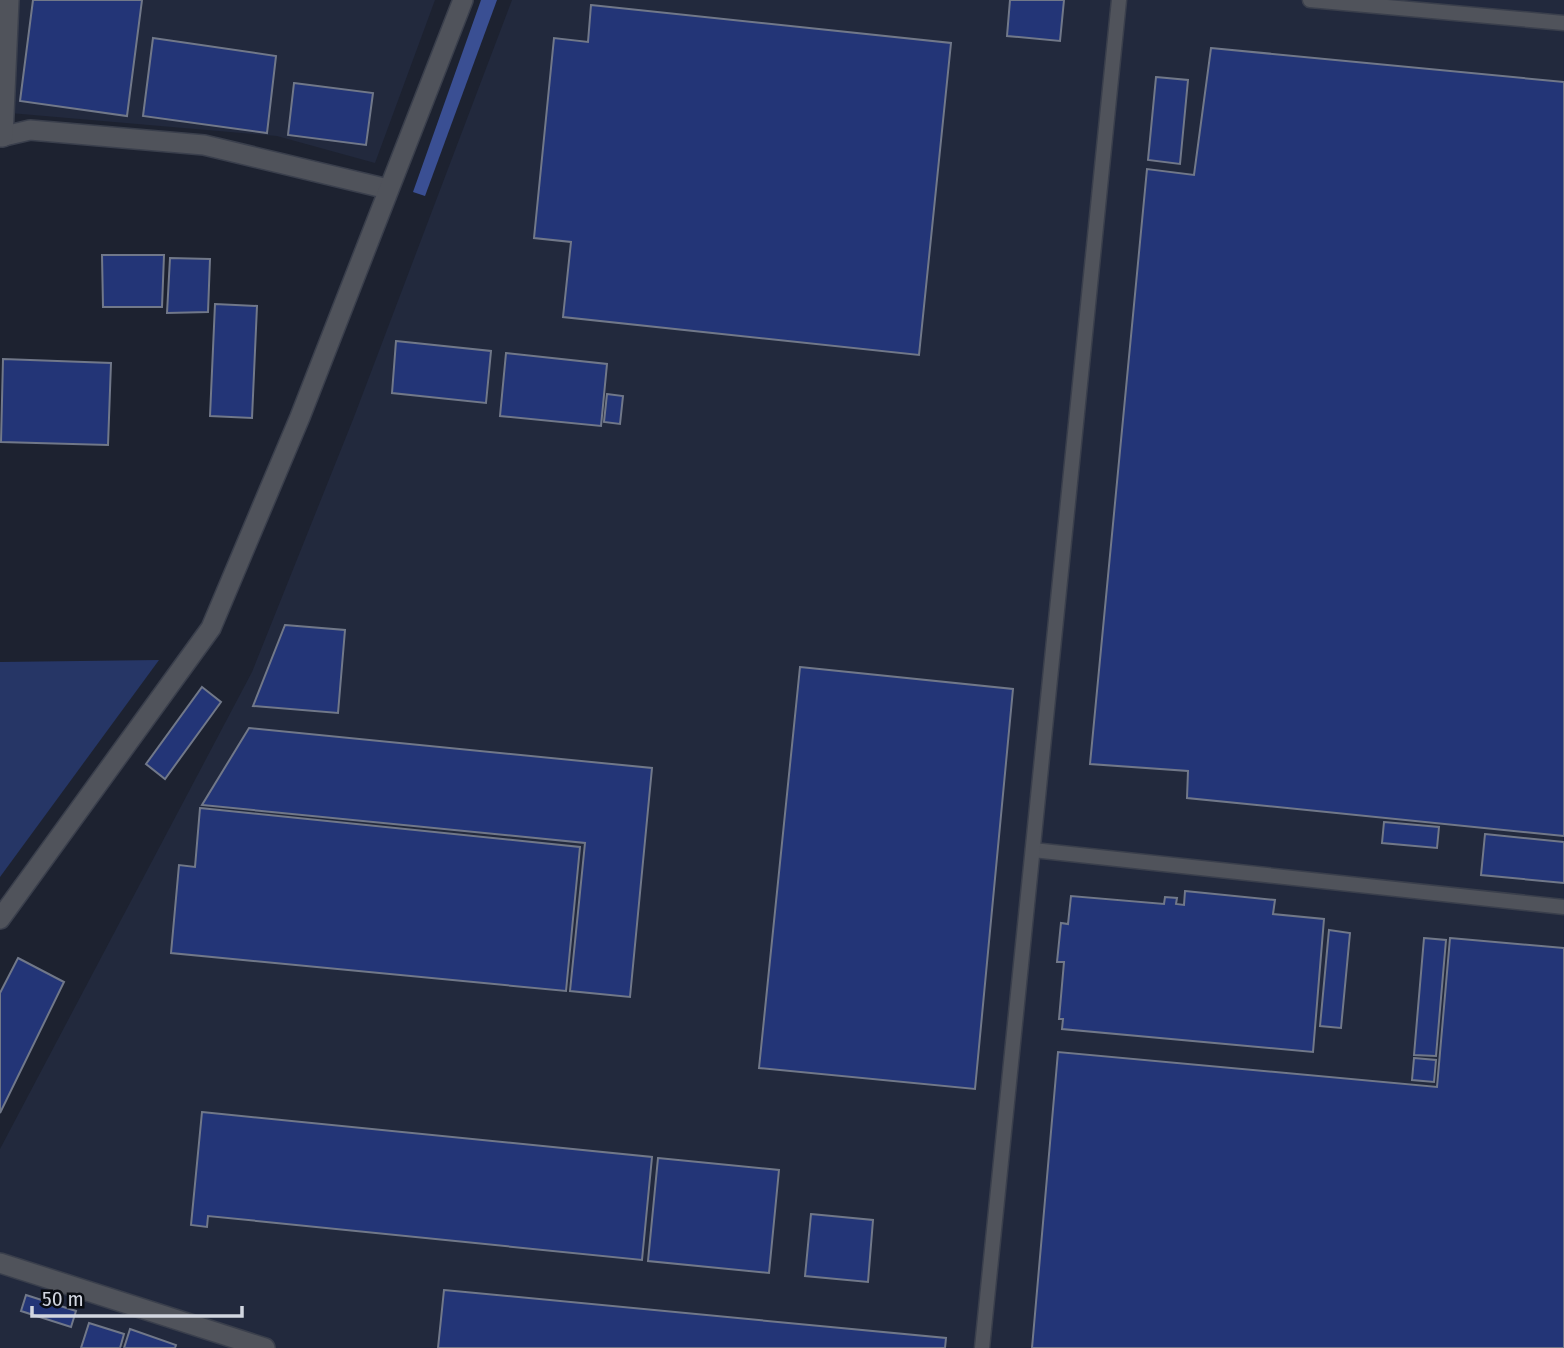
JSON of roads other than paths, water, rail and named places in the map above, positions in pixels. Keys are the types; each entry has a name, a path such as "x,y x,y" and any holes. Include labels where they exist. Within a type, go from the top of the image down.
{"street":[{"path":"9,0 2,137 30,130 204,145 388,189"},
{"path":"0,919 211,628 300,417 463,0"},
{"path":"0,1263 265,1348"}],"lane":[{"path":"982,1348 1119,0"},
{"path":"1310,0 1564,23"},
{"path":"1033,850 1564,907"}]}
